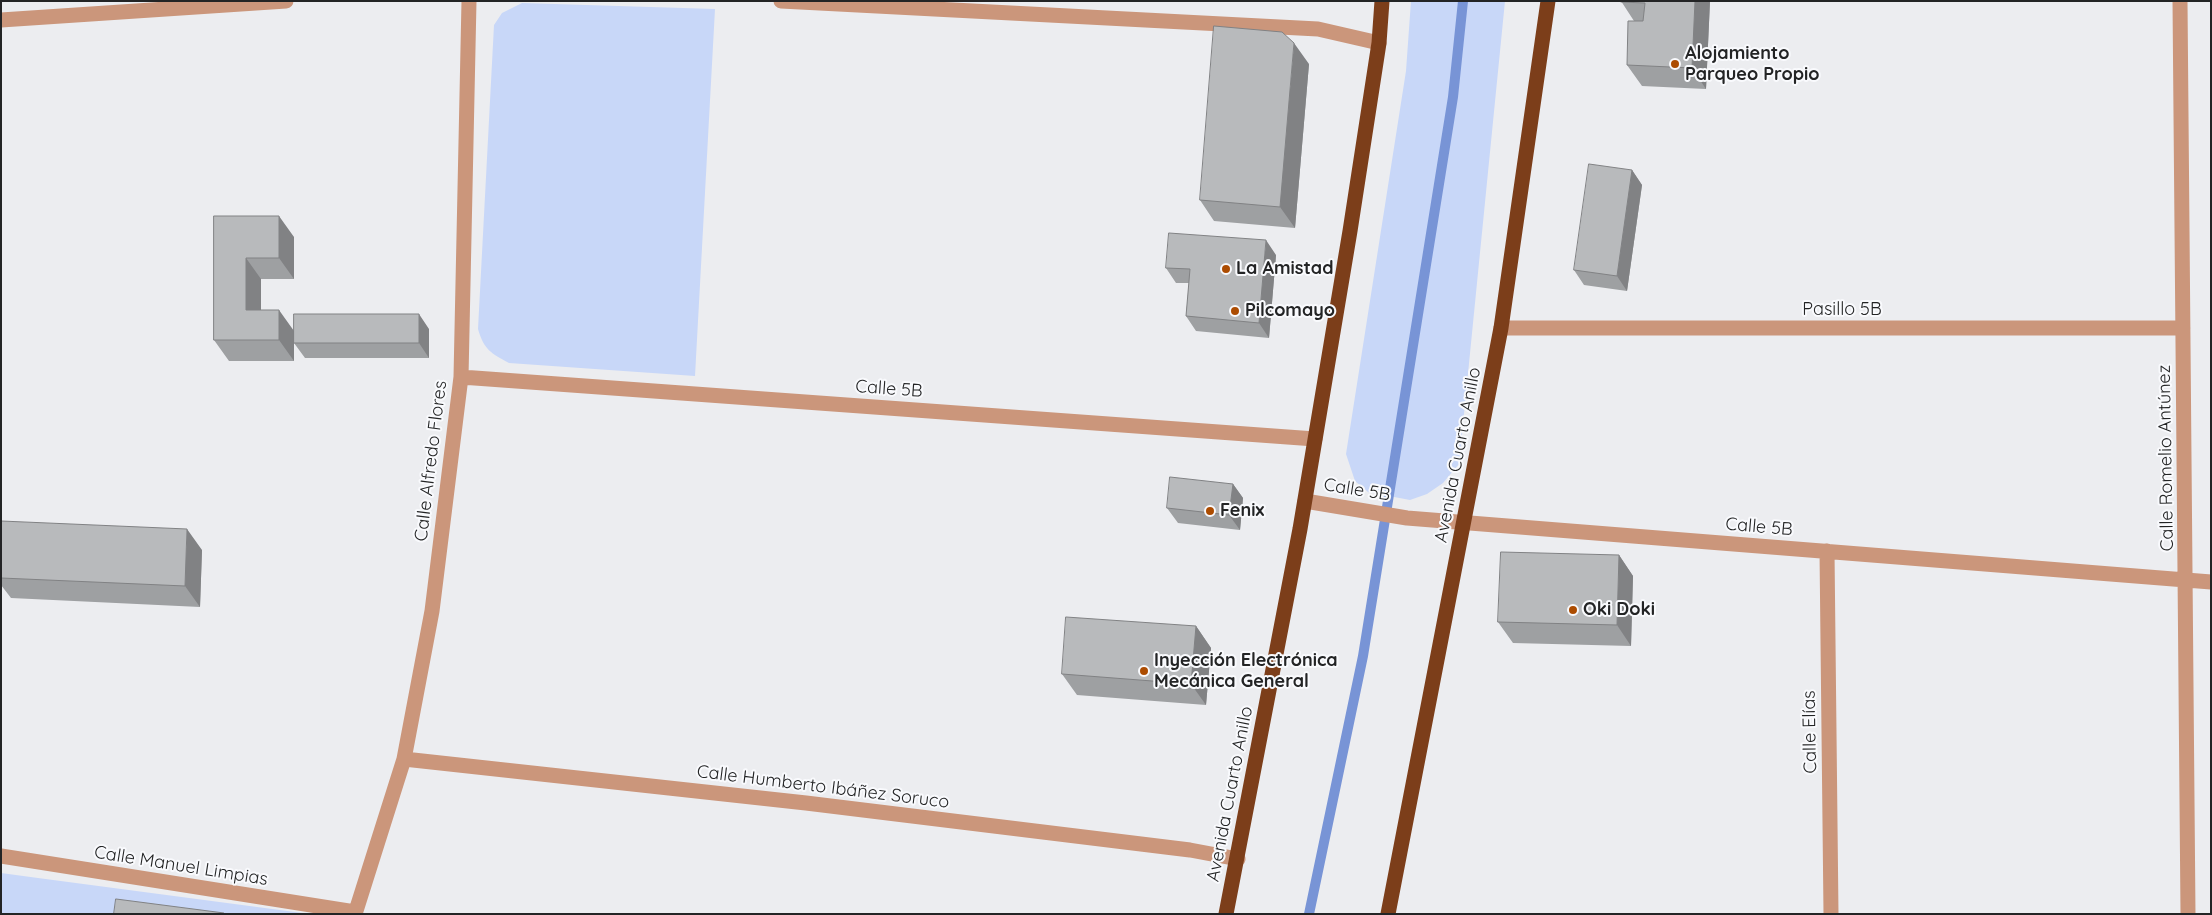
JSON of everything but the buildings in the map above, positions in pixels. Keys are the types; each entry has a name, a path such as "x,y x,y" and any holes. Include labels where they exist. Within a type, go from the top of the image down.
{"highway":[{"name":"Avenida Cuarto Anillo","path":"1226,914 1238,860 1305,501 1379,43 1382,1"},
{"name":"Avenida Cuarto Anillo","path":"1388,914 1501,328 1548,1"}],"street":[{"path":"1,20 286,1"},
{"name":"Calle Alfredo Flores","path":"355,913 404,759 432,611 461,377 469,1"},
{"path":"781,1 1318,29 1379,43"},
{"name":"Calle Romelio Antúnez","path":"2180,1 2188,914"},
{"name":"Pasillo 5B","path":"1501,328 2183,328"},
{"name":"Calle 5B","path":"461,377 1315,439"},
{"name":"Calle 5B","path":"1305,501 1408,518 2211,582"},
{"name":"Calle Elías","path":"1826,551 1831,914"},
{"name":"Calle Humberto Ibáñez Soruco","path":"404,759 806,803 1190,850 1238,860"},
{"name":"Calle Manuel Limpias","path":"1,856 355,913"}],"shaded area":[{"path":"1411,1 1505,1 1459,464 1443,483 1427,494 1410,500 1368,492 1355,481 1346,454 1406,71"},
{"path":"522,3 715,9 695,376 509,363 489,350 483,342 478,329 494,25 502,13"},
{"path":"1,873 38,878 310,914 1,914"}],"waterway":[{"path":"1309,914 1363,656 1453,97 1463,1"}],"place":[{"name":"Alojamiento Parqueo Propio","path":"1675,64"},
{"name":"La Amistad","path":"1226,269"},
{"name":"Pilcomayo","path":"1235,311"},
{"name":"Fenix","path":"1210,511"},
{"name":"Oki Doki","path":"1573,610"},
{"name":"Inyección Electrónica Mecánica General","path":"1144,671"}]}
